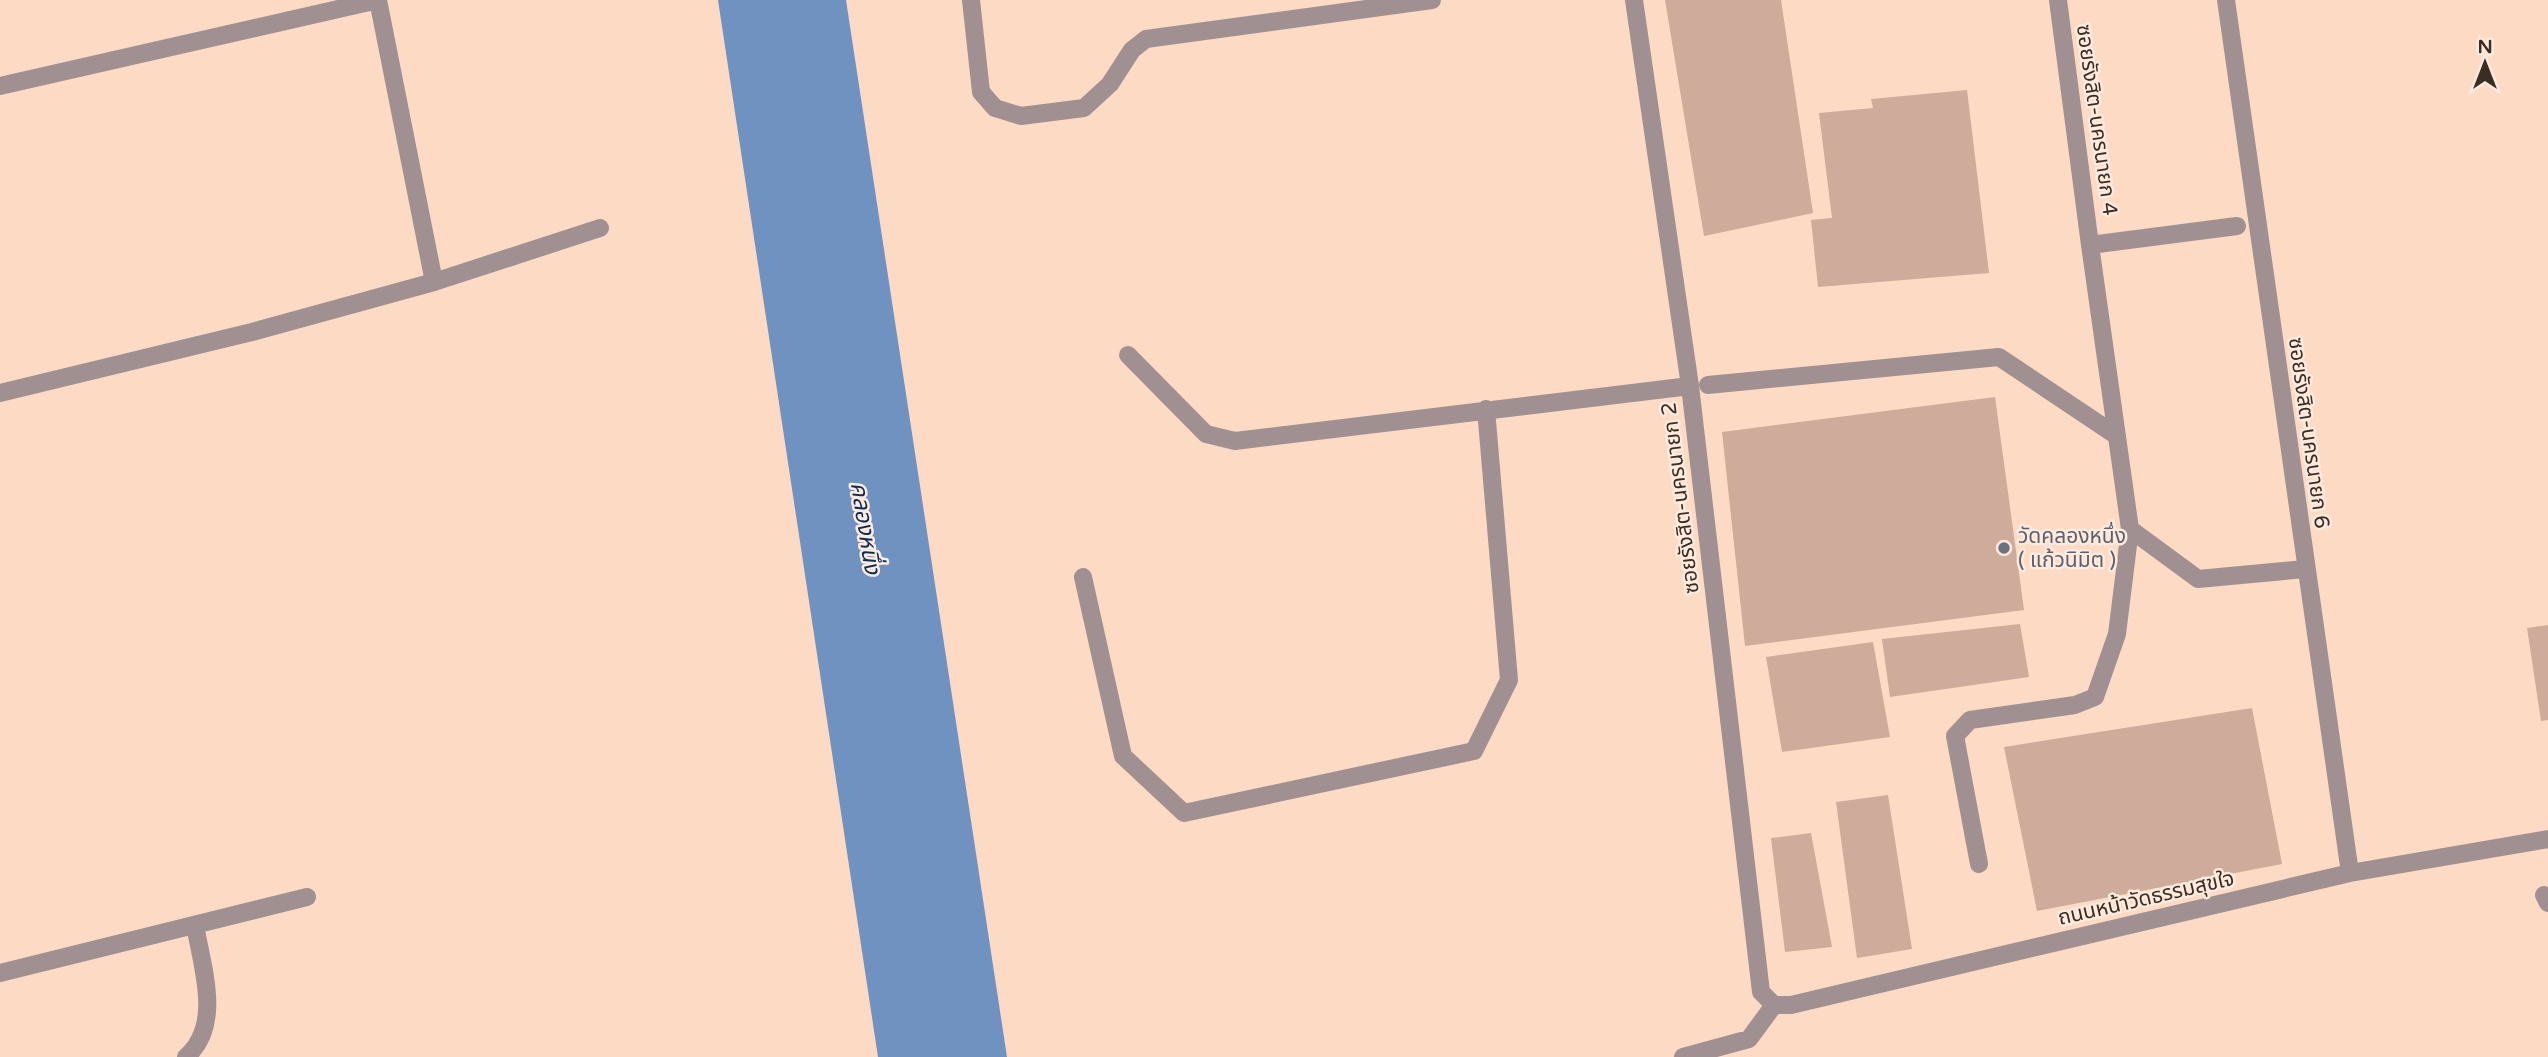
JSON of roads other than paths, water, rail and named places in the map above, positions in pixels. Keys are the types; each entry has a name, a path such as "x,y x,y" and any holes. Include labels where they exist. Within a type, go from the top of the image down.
{"street":[{"path":"0,86 378,0 434,282"},
{"path":"971,0 981,92 995,108 1021,116 1084,108 1110,84 1132,50 1146,39 1433,0"},
{"name":"ซอยรังสิต-นครนายก 2","path":"1634,0 1699,386 1768,998"},
{"name":"ซอยรังสิต-นครนายก 4","path":"1979,864 1955,736 1970,720 2075,705 2095,697 2118,634 2130,529 2058,0"},
{"name":"ซอยรังสิต-นครนายก 6","path":"2226,0 2350,873"},
{"path":"2091,245 2237,226"},
{"path":"0,393 253,332 434,282 600,228"},
{"path":"1128,355 1206,434 1235,441 1699,386 2000,357 2117,436"},
{"path":"1083,577 1123,756 1184,813 1474,751 1509,680 1486,410"},
{"path":"2130,529 2198,579 2305,569"},
{"name":"ถนนหน้าวัดธรรมสุขใจ","path":"1768,998 1791,1005 2350,873 2548,839"},
{"path":"0,973 307,897"},
{"path":"186,1057 196,1048 209,1013 195,925"},
{"path":"1684,1057 1749,1039 1768,998"}],"water":[{"name":"คลองหนึ่ง","path":"718,0 846,0 1007,1057 878,1057"}],"place":[{"name":"วัดคลองหนึ่ง ( แก้วนิมิต )","path":"2004,548"}]}
